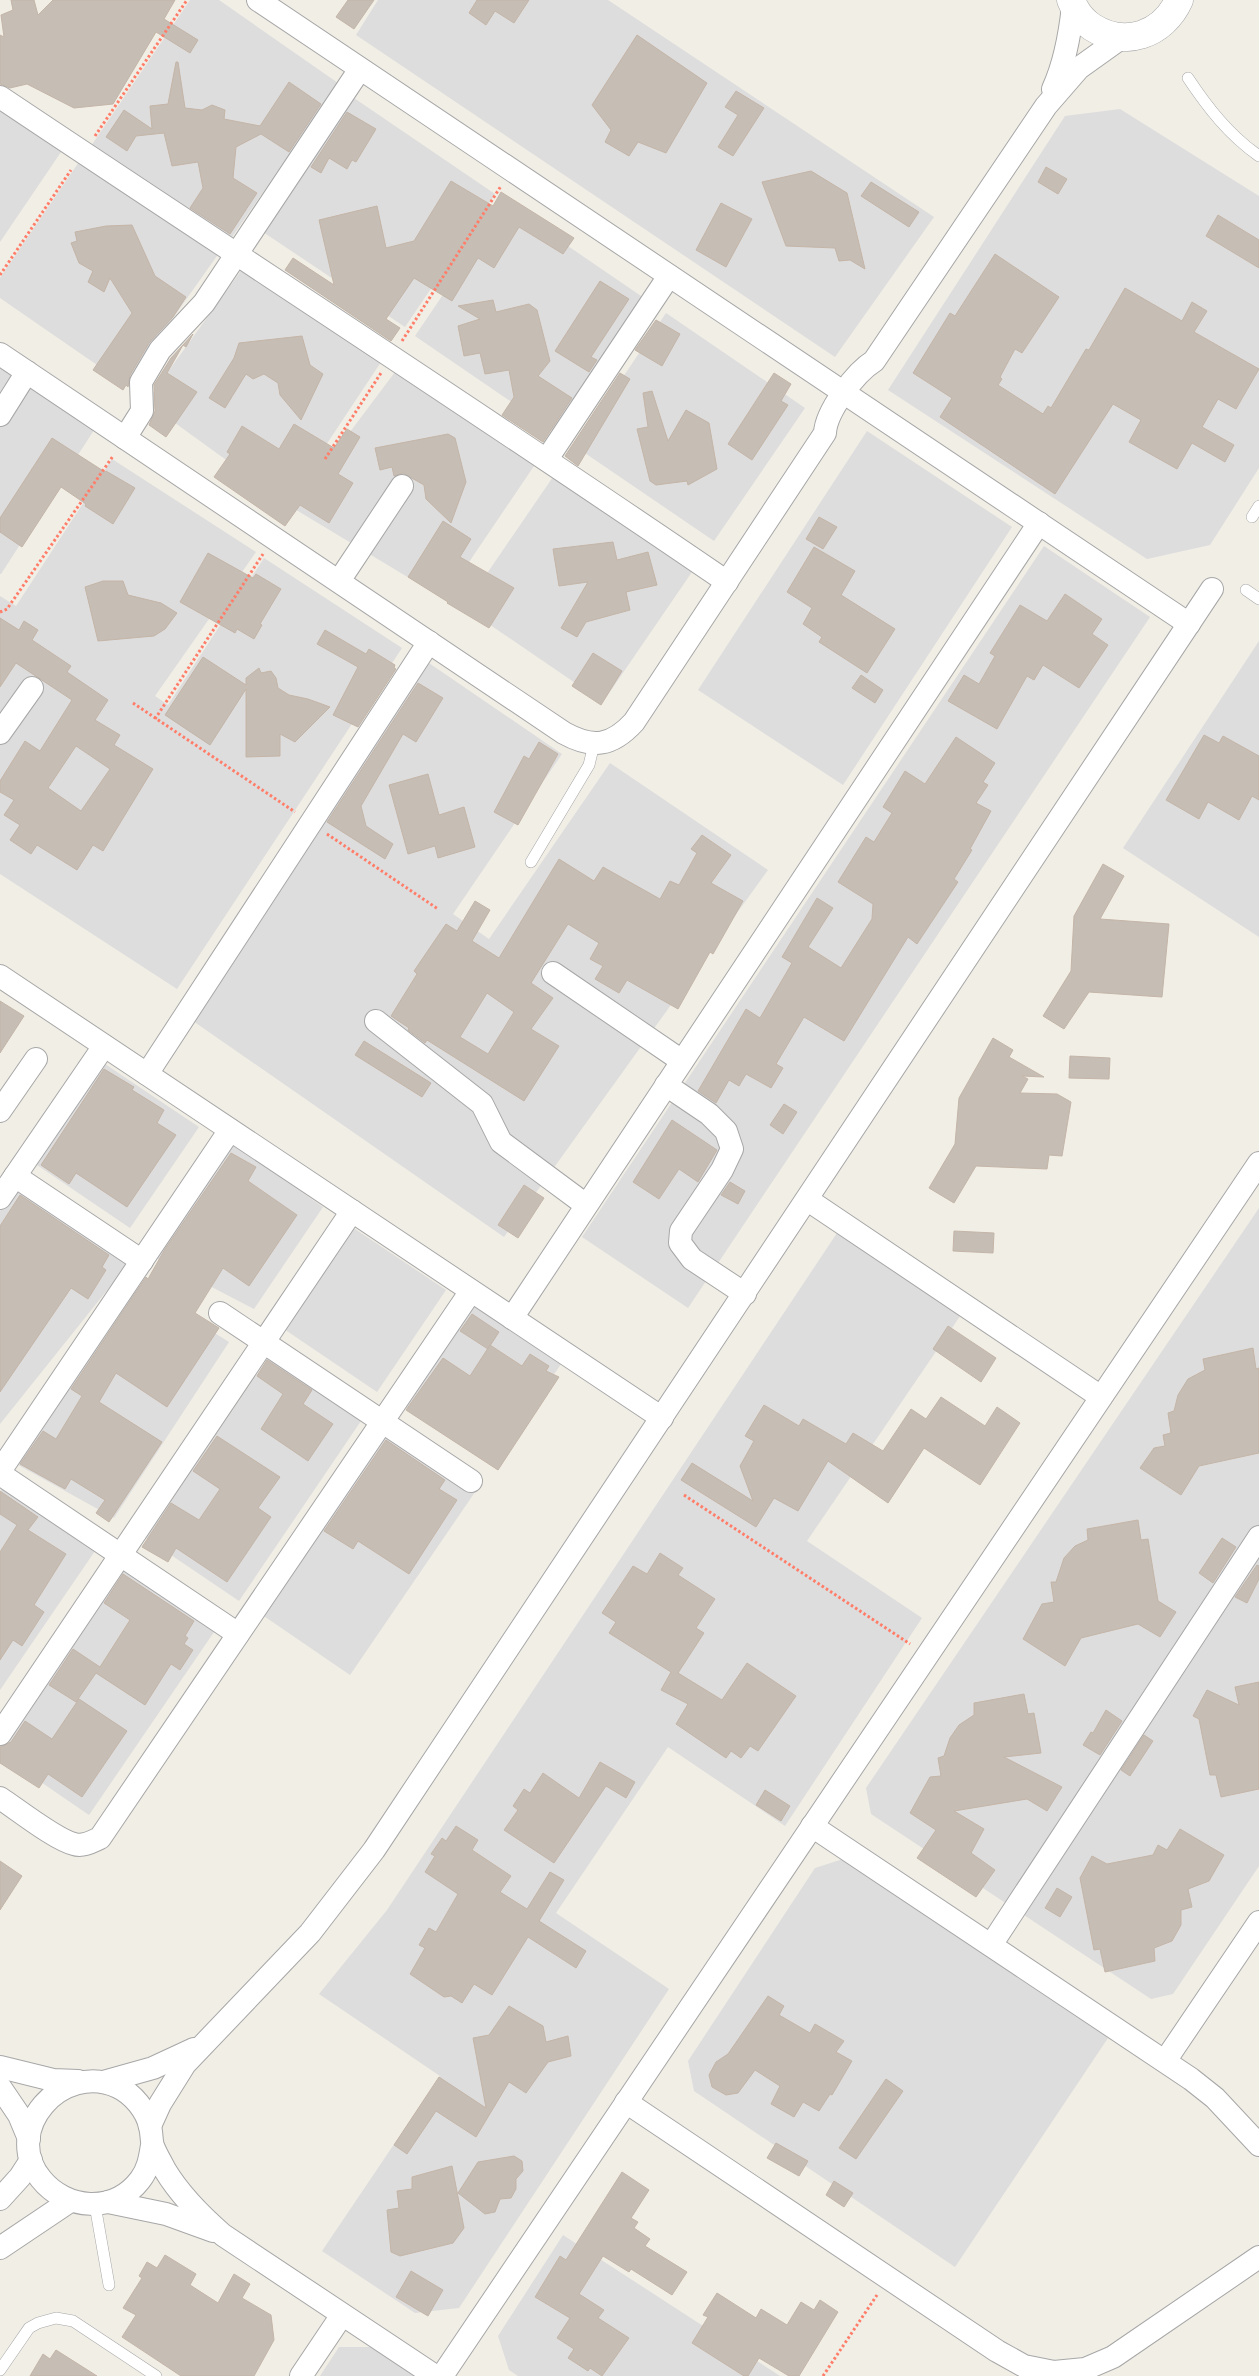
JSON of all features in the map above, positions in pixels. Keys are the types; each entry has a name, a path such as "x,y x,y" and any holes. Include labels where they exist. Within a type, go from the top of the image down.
{"street":[{"path":"258,0 1189,624"},
{"path":"1072,3 1085,22 1102,33 1121,38 1137,37 1152,32 1165,22 1179,0"},
{"path":"1046,106 1064,57 1070,32 1072,3"},
{"path":"0,354 564,733 578,741 594,744 610,741 623,734 634,722 825,433 838,425 850,397 871,378 874,361 1046,106 1079,68 1121,38"},
{"path":"126,438 142,411 141,382 160,350 196,313 360,69"},
{"path":"0,97 236,255 547,459 726,582"},
{"path":"547,459 669,276"},
{"path":"0,415 27,372"},
{"path":"339,581 402,486"},
{"path":"512,1318 1038,524"},
{"path":"101,2203 125,2194 139,2181 149,2164 151,2136 171,2084 200,2046 244,2004 310,1933 369,1858 808,1200 1212,589"},
{"path":"147,1074 429,642"},
{"path":"0,734 32,688"},
{"path":"554,973 682,1061"},
{"path":"0,976 662,1418"},
{"path":"376,1021 482,1104 501,1142 586,1205"},
{"path":"0,1198 104,1046"},
{"path":"0,1111 36,1058"},
{"path":"666,1085 709,1114 726,1131 732,1149 722,1170 681,1231 680,1243 692,1259 745,1294"},
{"path":"230,1130 0,1472 238,1634"},
{"path":"442,2376 1259,1163"},
{"path":"15,1176 142,1261"},
{"path":"808,1200 1101,1397"},
{"path":"0,1734 352,1211"},
{"path":"0,1798 74,1845 88,1844 100,1838 471,1291"},
{"path":"220,1313 471,1481"},
{"path":"991,1945 1259,1537"},
{"path":"812,1826 1165,2061 1215,2098 1259,2145"},
{"path":"1165,2061 1259,1922"},
{"path":"0,2199 20,2177 30,2149 34,2119 46,2101 62,2088 153,2068 200,2046"},
{"path":"0,2067 53,2080 92,2082 119,2088 133,2097 143,2110 151,2136 166,2170 182,2194 201,2216 223,2235 435,2376"},
{"path":"0,2087 19,2116 40,2178 53,2192 70,2201 101,2203 166,2214 223,2235"},
{"path":"626,2102 997,2351 1024,2366 1054,2372 1085,2369 1113,2357 1259,2257"},
{"path":"0,2248 70,2201"},
{"path":"301,2376 342,2314"}],"lane":[{"path":"1188,78 1212,113 1242,144 1259,156"},
{"path":"1252,517 1259,506"},
{"path":"1246,590 1259,599"},
{"path":"531,862 589,765 594,744"},
{"path":"101,2203 109,2284"},
{"path":"0,2370 29,2328 38,2322 56,2318 73,2322 156,2376"}],"path":[{"path":"325,458 511,170"},
{"path":"0,612 7,609 126,438"},
{"path":"155,719 274,538"},
{"path":"133,703 438,909"},
{"path":"684,1495 927,1655"},
{"path":"823,2376 889,2278"}],"shaded area":[{"path":"190,0 219,0 338,83 228,243 89,149"},
{"path":"378,0 608,0 934,217 835,357 356,35"},
{"path":"351,96 495,194 405,327 260,230"},
{"path":"1120,109 1259,196 1259,468 1210,545 1147,559 888,390 1065,116"},
{"path":"0,111 61,152 0,242"},
{"path":"81,159 219,253 161,335 129,387 0,298 0,278"},
{"path":"505,203 644,298 554,431 415,336"},
{"path":"243,268 381,362 287,504 146,402"},
{"path":"666,313 805,408 714,541 576,447"},
{"path":"0,364 96,427 1,574 0,574"},
{"path":"395,372 534,466 444,599 293,508"},
{"path":"867,431 1012,527 843,785 698,690"},
{"path":"112,459 256,552 155,696 168,705 264,558 402,648 177,989 0,874 0,596 16,606"},
{"path":"555,474 694,569 603,702 464,607"},
{"path":"1044,546 1150,617 688,1308 582,1237"},
{"path":"1259,641 1259,937 1123,848"},
{"path":"426,661 562,754 453,914 489,939 610,763 768,870 504,1237 193,1021"},
{"path":"102,1062 199,1127 130,1228 37,1165"},
{"path":"225,1139 323,1207 254,1309 150,1255"},
{"path":"18,1185 132,1259 0,1424 0,1211"},
{"path":"1259,1208 1259,1866 1173,1994 1151,1999 871,1814 866,1788"},
{"path":"352,1227 446,1290 377,1392 284,1329"},
{"path":"837,1233 867,1233 969,1303 807,1541 922,1618 785,1826 668,1747 556,1913 669,1989 459,2308 415,2313 322,2251 440,2076 319,1994 387,1910"},
{"path":"138,1285 229,1342 114,1518 11,1461"},
{"path":"467,1301 561,1364 492,1466 399,1403"},
{"path":"270,1355 363,1418 239,1601 146,1538"},
{"path":"382,1429 475,1492 350,1675 258,1612"},
{"path":"4,1485 97,1548 0,1690 0,1492"},
{"path":"121,1569 214,1632 89,1815 0,1754 0,1748"},
{"path":"843,1859 1108,2038 955,2267 694,2091 688,2061 815,1868"},
{"path":"563,2235 780,2376 518,2376 509,2370 498,2336"},
{"path":"339,2347 372,2347 416,2376 320,2376"}],"building":[{"path":"11,0 34,0 38,15 53,0 175,0 164,19 198,40 190,53 156,32 113,104 74,108 27,84 10,88 0,84 0,35 4,37 1,15 13,10"},
{"path":"348,0 374,0 354,29 336,17"},
{"path":"477,0 529,0 514,23 495,11 486,25 469,13"},
{"path":"637,35 707,83 666,153 638,142 629,156 605,142 611,130 592,105"},
{"path":"176,62 178,62 185,108 202,110 212,105 225,110 224,119 260,126 289,82 321,104 289,152 261,134 236,147 233,178 257,193 230,234 190,208 203,188 198,162 172,166 164,133 136,136 127,151 106,137 124,110 152,129 150,106 168,104"},
{"path":"736,91 764,108 733,156 718,147 738,115 725,107"},
{"path":"347,112 376,129 356,162 352,160 347,169 329,158 321,173 311,167"},
{"path":"1046,167 1067,179 1058,194 1038,182"},
{"path":"811,171 847,193 865,269 850,260 839,261 835,248 786,246 762,182"},
{"path":"451,181 493,206 501,192 574,238 563,254 519,227 494,268 478,258 452,301 414,278 386,319 400,328 391,341 285,270 293,258 334,285 319,220 377,206 386,248 414,241"},
{"path":"871,182 919,212 909,227 861,196"},
{"path":"721,203 752,219 726,267 696,250"},
{"path":"1218,215 1259,240 1259,268 1206,236"},
{"path":"132,225 155,276 186,297 173,317 149,343 130,375 128,387 126,385 123,390 93,370 132,313 110,278 104,292 88,282 93,271 79,263 71,243 77,241 75,232 106,226"},
{"path":"995,254 1059,297 1022,353 1015,349 1000,377 1002,379 998,385 1043,414 1048,406 1051,408 1086,349 1089,350 1125,288 1182,321 1192,302 1207,311 1194,332 1259,369 1236,409 1218,399 1202,427 1234,445 1225,462 1192,443 1177,469 1129,442 1141,420 1113,404 1055,494 940,417 952,398 913,373 950,313 955,316"},
{"path":"600,281 629,299 591,357 597,360 589,372 555,351"},
{"path":"493,300 496,312 529,304 537,310 550,361 538,376 572,398 543,442 502,415 514,397 509,370 485,374 480,353 464,356 458,326 480,319 458,306"},
{"path":"656,320 680,334 662,366 635,350"},
{"path":"193,334 186,347 183,345 167,373 197,392 166,437 149,425 155,411 154,385 171,358"},
{"path":"302,336 310,365 323,374 301,420 280,395 278,383 264,374 253,379 246,374 225,408 209,398 234,358 239,343"},
{"path":"620,373 630,379 578,466 565,456"},
{"path":"774,373 791,384 781,401 788,405 752,460 728,444"},
{"path":"652,391 668,441 686,410 709,423 717,469 688,485 687,481 656,485 650,481 637,429 648,427 643,393"},
{"path":"294,424 334,448 347,429 360,437 338,474 353,483 329,523 300,505 285,526 214,477 230,454 227,452 242,426 279,449"},
{"path":"448,434 455,438 466,482 451,523 426,499 424,485 403,473 394,476 392,467 380,470 375,448"},
{"path":"52,438 105,472 135,488 113,524 85,506 86,504 61,487 22,547 0,532 0,518"},
{"path":"819,517 837,527 823,549 806,539"},
{"path":"443,521 471,539 460,557 514,588 489,628 408,577"},
{"path":"613,542 617,560 648,552 657,585 626,592 630,610 586,622 577,637 561,628 588,582 559,586 553,549"},
{"path":"814,547 855,571 841,595 895,629 867,673 819,642 822,637 803,624 812,608 787,592"},
{"path":"208,553 253,578 256,574 281,589 260,624 262,625 254,639 237,629 235,633 180,602"},
{"path":"103,581 123,581 128,595 161,603 177,613 165,629 154,636 98,641 85,587"},
{"path":"1065,594 1102,619 1092,634 1108,645 1079,688 1043,665 1034,680 1027,676 997,729 948,701 964,675 979,684 995,656 990,653 1020,605 1047,621"},
{"path":"0,618 19,630 24,621 38,630 32,640 71,666 67,672 108,700 95,720 120,735 114,745 153,769 103,851 93,845 77,870 37,845 31,854 10,840 20,825 4,815 14,800 0,792 0,781 25,741 40,751 72,700 16,663 0,687","holes":["76,746 110,769 81,811 48,788"]},
{"path":"325,630 366,654 369,649 395,665 394,668 396,669 358,727 333,715 358,667 317,644"},
{"path":"593,653 622,671 601,705 572,686"},
{"path":"203,657 246,685 246,678 259,668 261,673 271,671 276,678 278,688 289,695 330,707 295,742 280,734 280,756 246,757 246,689 210,745 165,715"},
{"path":"861,675 883,690 875,703 852,688"},
{"path":"418,683 443,698 416,742 403,734 361,806 366,826 393,844 385,859 327,822"},
{"path":"1204,735 1219,743 1223,736 1259,756 1259,800 1252,796 1239,820 1208,802 1199,819 1166,800"},
{"path":"956,737 995,763 983,782 988,785 976,803 991,811 970,849 972,850 954,879 958,882 917,944 908,937 844,1041 804,1017 776,1064 783,1068 771,1088 746,1074 739,1086 729,1080 716,1103 698,1091 746,1009 760,1018 792,963 782,957 817,898 833,908 808,947 841,968 872,919 873,904 838,882 866,837 874,842 892,813 883,807 905,771 925,784"},
{"path":"539,742 558,754 518,825 494,812 524,756 529,759"},
{"path":"428,774 439,815 464,807 475,847 438,858 435,846 408,854 389,785"},
{"path":"702,835 731,855 711,883 743,901 713,954 710,952 678,1009 627,980 619,993 595,979 603,966 590,959 599,943 568,924 531,983 553,998 531,1029 559,1046 524,1101 427,1040 425,1043 408,1030 409,1028 391,1016 417,974 414,971 446,924 457,931 475,901 490,910 472,941 499,958 559,859 594,881 603,867 660,899 670,881 679,885 697,853 691,849","holes":["487,993 514,1012 488,1054 460,1037"]},
{"path":"1103,864 1124,876 1100,919 1169,924 1162,997 1089,992 1064,1029 1043,1016 1071,971 1074,916"},
{"path":"0,1001 24,1016 0,1053"},
{"path":"993,1038 1013,1050 1009,1057 1044,1077 1022,1076 1028,1079 1020,1093 1057,1094 1071,1102 1062,1156 1049,1155 1047,1169 976,1166 954,1203 929,1188 955,1144 959,1098"},
{"path":"364,1041 431,1083 422,1097 355,1055"},
{"path":"1070,1056 1110,1058 1109,1079 1069,1078"},
{"path":"104,1069 134,1087 132,1090 164,1110 157,1123 176,1135 127,1207 76,1173 69,1184 41,1165"},
{"path":"784,1104 797,1112 783,1134 770,1125"},
{"path":"672,1120 717,1150 698,1182 679,1169 659,1199 633,1182"},
{"path":"231,1153 256,1167 248,1181 297,1215 249,1286 223,1268 195,1313 219,1328 167,1407 116,1373 99,1402 162,1442 109,1522 96,1513 105,1500 71,1479 65,1489 20,1464 43,1431 56,1439 82,1396 71,1389 146,1277 148,1279 165,1249"},
{"path":"730,1182 745,1191 738,1204 721,1195"},
{"path":"524,1185 544,1198 518,1238 498,1225"},
{"path":"20,1195 109,1255 102,1267 106,1270 88,1299 71,1288 0,1392 0,1226"},
{"path":"954,1231 994,1233 993,1253 953,1251"},
{"path":"472,1314 499,1332 488,1349 460,1331"},
{"path":"948,1326 996,1358 981,1382 933,1349"},
{"path":"490,1345 522,1366 530,1354 549,1366 546,1371 559,1377 498,1470 406,1410 443,1358 470,1376"},
{"path":"1253,1348 1256,1369 1259,1368 1259,1453 1199,1466 1181,1495 1140,1468 1154,1448 1165,1446 1163,1435 1171,1433 1168,1413 1174,1411 1178,1395 1188,1379 1205,1370 1203,1359"},
{"path":"267,1360 312,1390 303,1404 333,1424 308,1461 261,1429 283,1394 257,1376"},
{"path":"941,1397 985,1426 997,1407 1020,1423 980,1485 924,1448 888,1503 828,1461 798,1511 774,1498 756,1527 681,1480 692,1463 753,1501 740,1466 754,1441 745,1436 764,1405 799,1426 803,1419 846,1444 853,1433 883,1451 911,1409 926,1419"},
{"path":"217,1436 280,1477 258,1508 271,1517 227,1582 176,1548 168,1562 142,1547 171,1503 199,1520 220,1489 193,1471"},
{"path":"386,1440 445,1480 439,1489 457,1500 409,1574 358,1541 353,1549 324,1531"},
{"path":"0,1491 38,1517 28,1530 66,1554 34,1605 44,1612 22,1646 13,1640 0,1660 0,1552 17,1525 0,1514"},
{"path":"1138,1520 1141,1540 1148,1539 1158,1601 1176,1612 1160,1637 1138,1624 1081,1638 1065,1666 1023,1639 1042,1604 1054,1602 1051,1582 1056,1582 1064,1558 1075,1546 1088,1540 1087,1529"},
{"path":"1222,1538 1236,1547 1213,1583 1199,1573"},
{"path":"660,1553 683,1568 678,1575 715,1599 696,1628 704,1633 678,1673 722,1700 747,1663 796,1696 758,1751 750,1746 741,1758 731,1751 726,1758 676,1724 688,1704 661,1690 671,1672 609,1633 616,1622 602,1613 633,1566 647,1574"},
{"path":"1257,1565 1259,1566 1259,1579 1247,1603 1235,1597"},
{"path":"123,1574 194,1621 185,1636 188,1638 184,1644 193,1650 180,1670 171,1664 145,1705 96,1673 76,1702 49,1685 73,1649 100,1667 130,1620 104,1603"},
{"path":"1259,1682 1259,1789 1221,1797 1216,1775 1210,1775 1199,1719 1193,1716 1207,1690 1239,1705 1235,1687"},
{"path":"1024,1694 1028,1714 1034,1713 1041,1753 1004,1757 1062,1787 1047,1811 1027,1799 954,1811 984,1829 971,1853 995,1870 976,1897 917,1858 936,1830 910,1813 930,1777 941,1776 938,1758 944,1756 950,1738 959,1725 974,1715 974,1703"},
{"path":"79,1699 127,1731 82,1797 48,1774 39,1788 0,1763 0,1747 11,1742 25,1721 52,1739"},
{"path":"1106,1710 1122,1721 1100,1755 1083,1745 1091,1732 1093,1733"},
{"path":"1144,1735 1153,1741 1130,1776 1121,1770"},
{"path":"600,1762 635,1782 626,1798 606,1786 554,1863 504,1830 518,1810 513,1806 524,1789 530,1793 543,1773 579,1798"},
{"path":"765,1790 790,1806 781,1821 756,1805"},
{"path":"456,1826 478,1840 472,1850 511,1876 500,1892 527,1909 550,1872 564,1880 539,1921 586,1951 576,1968 528,1937 492,1995 474,1984 462,2003 451,1996 444,1997 410,1974 425,1948 419,1945 429,1928 436,1932 458,1894 425,1872 435,1856 431,1854 442,1838 446,1841"},
{"path":"1180,1829 1224,1855 1209,1881 1188,1889 1192,1907 1181,1910 1181,1925 1172,1941 1154,1948 1155,1961 1105,1972 1100,1949 1094,1950 1080,1878 1092,1856 1107,1864 1153,1855 1158,1845 1167,1850"},
{"path":"0,1861 22,1876 0,1910"},
{"path":"1057,1888 1072,1897 1060,1917 1045,1908"},
{"path":"768,1996 784,2006 779,2015 810,2033 815,2024 844,2041 836,2052 852,2061 832,2095 830,2094 819,2111 803,2102 794,2117 771,2104 780,2086 755,2070 738,2093 726,2095 712,2087 709,2075 716,2062 728,2054"},
{"path":"509,2006 543,2026 546,2042 568,2036 571,2056 548,2062 526,2093 509,2082 476,2137 436,2111 407,2154 394,2145 439,2077 486,2108 473,2038 489,2035"},
{"path":"886,2079 903,2091 856,2159 839,2148"},
{"path":"776,2143 808,2161 799,2176 767,2158"},
{"path":"514,2156 522,2161 523,2171 516,2179 516,2189 511,2198 500,2199 495,2212 485,2214 458,2193 478,2162"},
{"path":"452,2166 464,2228 453,2243 400,2256 391,2252 387,2210 399,2208 397,2191 412,2189 412,2177"},
{"path":"622,2172 649,2190 631,2218 638,2222 634,2228 650,2239 645,2246 687,2272 672,2295 631,2269 629,2272 603,2256 579,2294 604,2310 598,2318 629,2338 602,2376 590,2368 588,2371 568,2358 574,2349 557,2338 570,2318 535,2297 560,2256 566,2260"},
{"path":"834,2181 853,2193 844,2207 826,2195"},
{"path":"165,2255 196,2274 190,2285 218,2303 234,2274 250,2284 242,2298 271,2315 274,2340 254,2376 181,2376 122,2337 136,2315 123,2308 142,2278 139,2276 147,2262 157,2268"},
{"path":"411,2271 443,2290 428,2316 396,2297"},
{"path":"717,2293 756,2318 761,2309 787,2325 801,2302 814,2310 820,2300 838,2312 799,2376 789,2376 759,2358 748,2376 744,2376 692,2343 708,2317 703,2315"},
{"path":"56,2350 97,2376 30,2376 43,2354 50,2359"}]}
